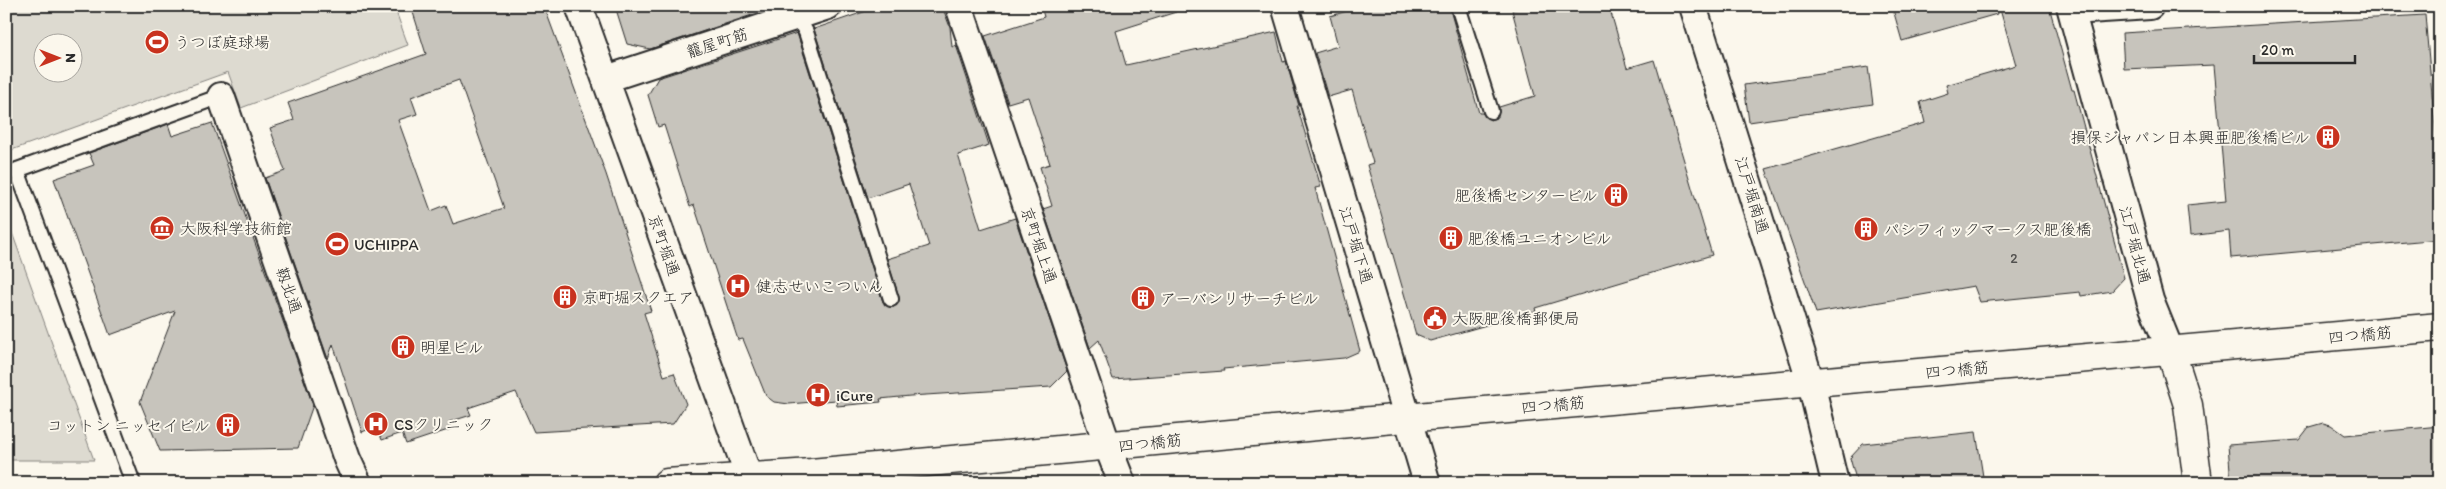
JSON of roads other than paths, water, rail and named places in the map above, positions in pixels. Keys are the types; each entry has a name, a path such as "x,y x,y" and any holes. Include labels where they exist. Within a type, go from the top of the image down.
{"main road":[{"name":"四つ橋筋","path":"667,483 750,480 1407,418 2440,327"},
{"name":"江戸堀北通","path":"2171,352 2188,405 2198,483"}],"street":[{"name":"京町堀通","path":"579,6 750,480"},
{"name":"籠屋町筋","path":"606,79 794,12 828,6"},
{"name":"京町堀上通","path":"959,6 1108,447 1122,483"},
{"name":"江戸堀下通","path":"1285,6 1427,483"},
{"name":"江戸堀南通","path":"1693,6 1811,383 1826,438 1835,483"},
{"path":"2071,9 2150,6"},
{"name":"江戸堀北通","path":"2071,9 2150,300 2171,352"},
{"name":"靱北通","path":"221,96 358,483"}],"lane":[{"path":"1458,6 1491,111"},
{"path":"794,12 806,32 891,299"},
{"path":"133,483 17,170 221,96"}],"place":[{"name":"うつぼ庭球場","path":"157,42"},
{"name":"損保ジャパン日本興亜肥後橋ビル","path":"2328,137"},
{"name":"肥後橋センタービル","path":"1616,195"},
{"name":"大阪科学技術館","path":"162,228"},
{"name":"パシフィックマークス肥後橋","path":"1866,229"},
{"name":"肥後橋ユニオンビル","path":"1451,238"},
{"name":"UCHIPPA","path":"337,244"},
{"name":"健志せいこついん","path":"738,286"},
{"name":"京町堀スクエア","path":"565,297"},
{"name":"アーバンリサーチビル","path":"1143,298"},
{"name":"大阪肥後橋郵便局","path":"1435,318"},
{"name":"明星ビル","path":"403,347"},
{"name":"iCure","path":"818,395"},
{"name":"CSクリニック","path":"376,424"},
{"name":"コットン ニッセイビル","path":"228,425"}]}
